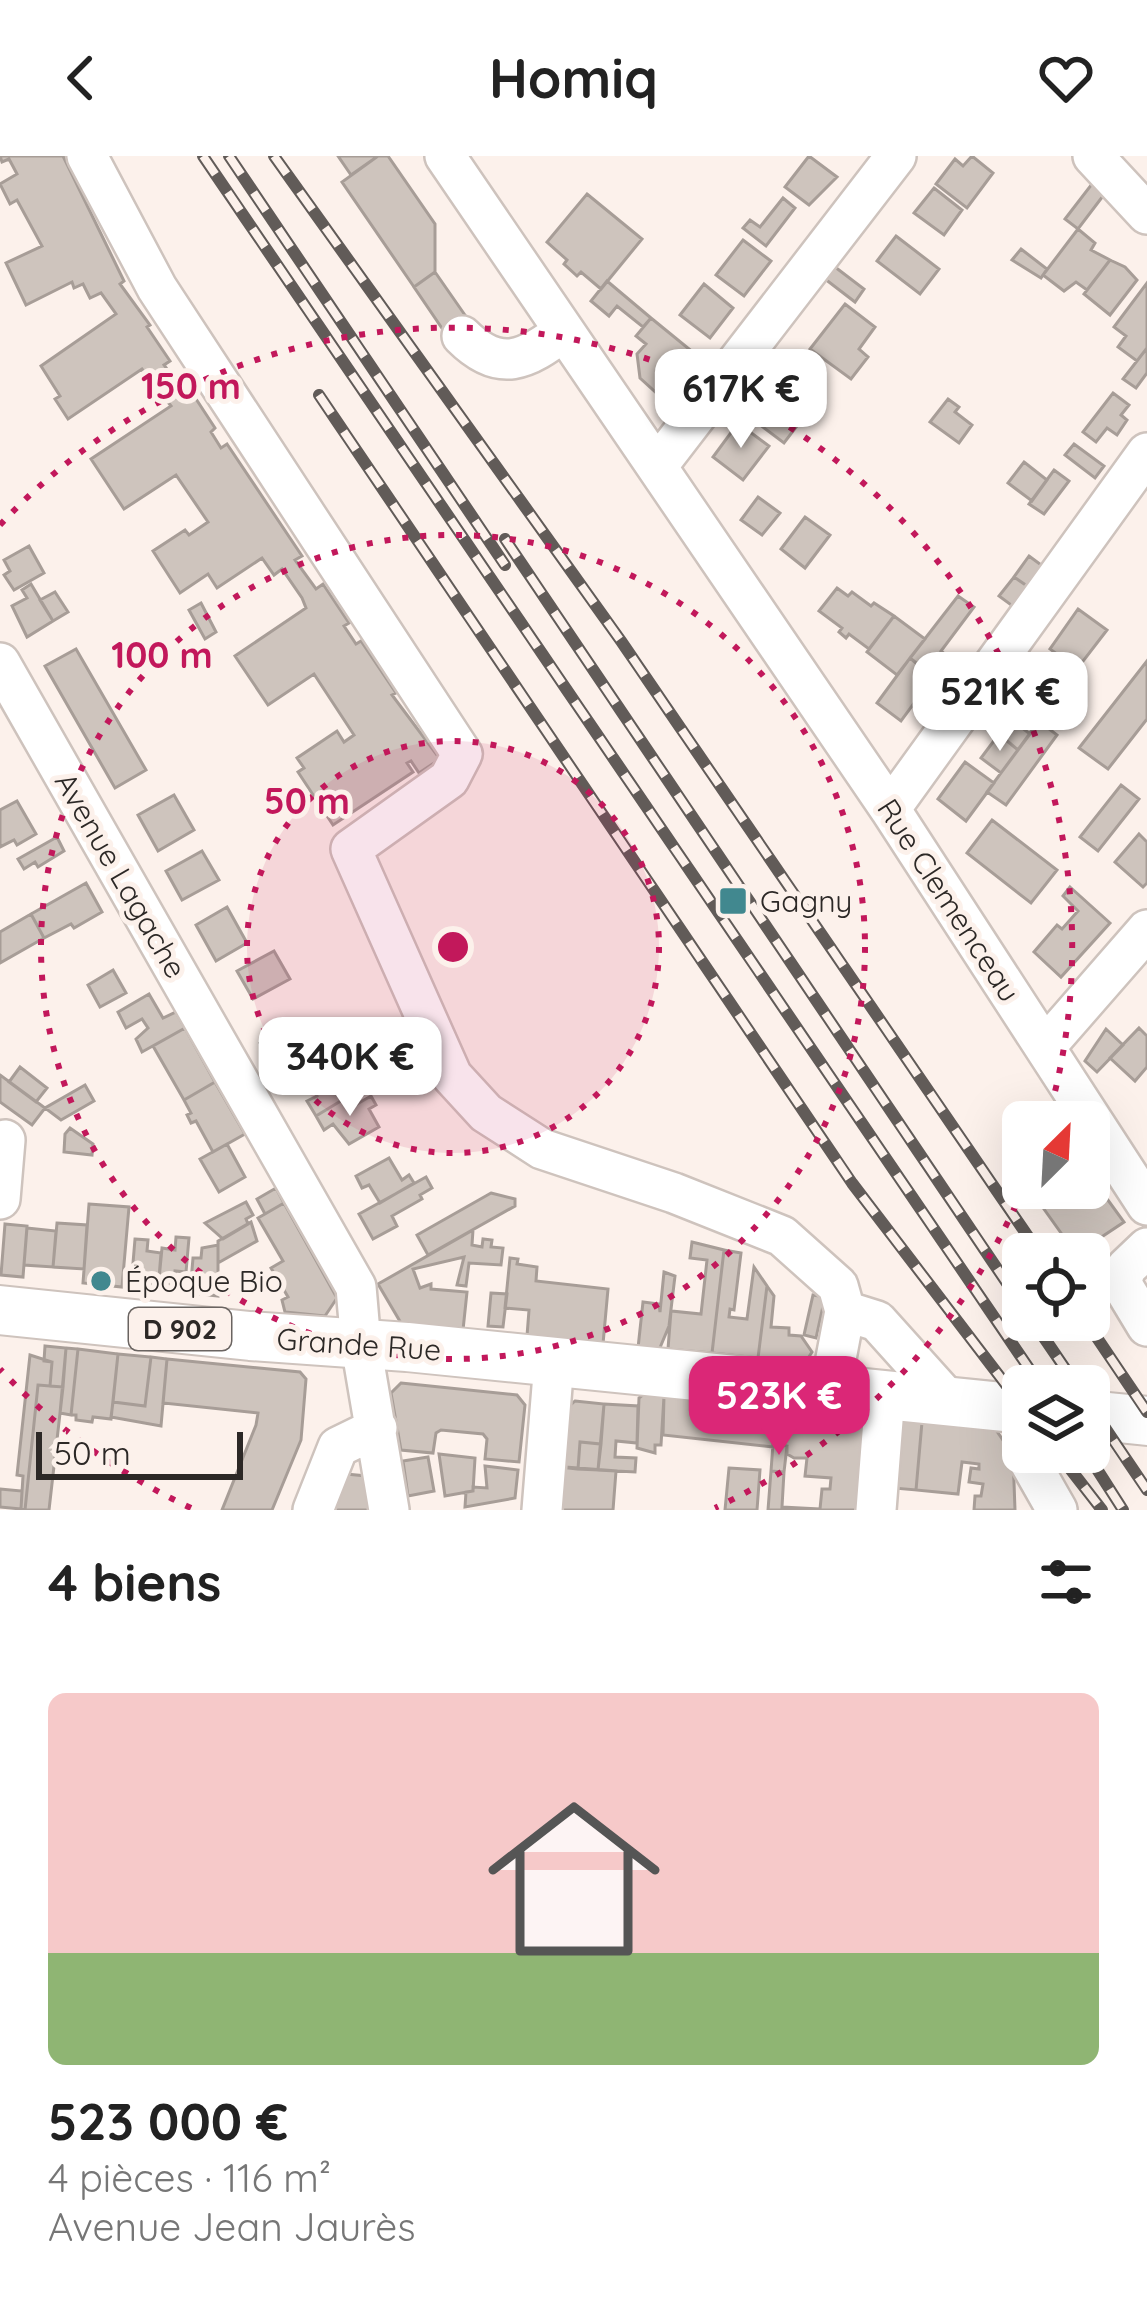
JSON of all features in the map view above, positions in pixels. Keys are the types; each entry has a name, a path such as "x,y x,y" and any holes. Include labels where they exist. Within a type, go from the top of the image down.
{"main road":[{"name":"Grande Rue","path":"0,1310 830,1390"},
{"name":"D 902","path":"830,1390 949,1401 1002,1423"},
{"path":"1110,1417 1147,1421"}],"street":[{"path":"87,156 157,288 462,754 449,779 351,849 452,1076 486,1113 542,1149 782,1235 838,1286 844,1311 830,1390"},
{"name":"Rue Clemenceau","path":"445,156 890,809 1147,1205"},
{"path":"658,465 896,156"},
{"path":"1093,156 1147,214"},
{"path":"462,336 478,352 505,361 533,356 564,331"},
{"path":"890,809 1147,453"},
{"name":"Avenue Lagache","path":"0,663 356,1287 361,1346 389,1510"},
{"path":"1045,1046 1147,929"},
{"path":"0,1198 5,1140"},
{"path":"1147,1248 1126,1268 1121,1283 1147,1326"},
{"path":"844,1311 877,1321 949,1401"},
{"path":"542,1510 554,1362"},
{"path":"877,1510 885,1395"},
{"path":"313,1510 338,1447 377,1428"},
{"path":"1027,1473 1029,1510"},
{"path":"1041,1473 1057,1510"}],"building":[{"path":"0,156 63,156 124,281 120,284 170,361 164,365 177,383 183,379 215,428 211,432 221,448 227,444 302,556 295,560 316,589 323,584 349,623 344,626 356,644 361,641 396,693 392,695 440,759 419,773 411,761 407,763 413,772 333,825 298,772 304,768 297,758 337,731 344,742 354,735 314,674 268,705 235,656 306,608 302,598 282,569 274,575 262,558 217,588 208,574 180,593 153,551 185,530 189,535 208,522 176,475 124,509 91,459 171,406 142,369 68,419 41,366 116,314 101,293 90,298 83,284 74,288 72,282 26,305 6,263 42,246 17,200 10,204 0,184 17,174 9,159 2,162"},
{"path":"338,156 378,156 351,175"},
{"path":"378,156 388,156 435,224 435,272 414,287 342,182"},
{"path":"809,156 837,177 809,205 785,187"},
{"path":"972,156 993,173 967,208 936,184 955,159 963,166"},
{"path":"1095,180 1106,192 1078,229 1065,219"},
{"path":"934,188 962,210 944,235 914,213"},
{"path":"587,194 642,239 601,289 581,272 577,276 547,242"},
{"path":"783,198 795,208 766,246 743,228 750,220 760,227"},
{"path":"1078,229 1095,243 1091,250 1110,260 1087,290 1076,282 1064,291 1043,275"},
{"path":"896,236 939,269 920,294 877,261"},
{"path":"743,240 771,261 744,296 716,275"},
{"path":"1021,249 1047,269 1041,278 1012,260"},
{"path":"1110,260 1137,280 1110,315 1084,294"},
{"path":"835,267 864,289 855,302 825,279"},
{"path":"435,272 474,328 452,343 414,287"},
{"path":"607,281 651,318 643,327 617,306 609,316 591,301"},
{"path":"1147,283 1147,348 1137,361 1118,347 1126,336 1114,327"},
{"path":"704,284 733,308 710,338 680,315"},
{"path":"845,304 875,327 859,349 868,357 851,379 810,349"},
{"path":"651,318 694,353 662,398 640,378 637,354 646,344 636,336"},
{"path":"1147,348 1147,373 1136,388 1123,379"},
{"path":"786,364 810,383 790,409 766,390"},
{"path":"809,384 819,392 800,416 790,409"},
{"path":"763,388 803,418 784,443 759,424 765,416 750,404"},
{"path":"1113,393 1129,405 1121,415 1127,420 1117,435 1107,428 1096,442 1083,432"},
{"path":"948,399 959,407 955,412 972,425 959,443 930,422"},
{"path":"738,423 769,446 743,480 713,457"},
{"path":"1074,444 1104,466 1095,478 1065,455"},
{"path":"1024,462 1047,480 1032,501 1008,483"},
{"path":"1054,470 1069,481 1044,514 1029,504"},
{"path":"758,497 780,513 762,535 741,520"},
{"path":"805,517 830,535 805,568 781,549"},
{"path":"29,546 44,573 14,590 4,575 10,571 4,560"},
{"path":"1029,556 1048,570 1033,590 1014,577"},
{"path":"1014,577 1033,590 1018,610 999,596"},
{"path":"31,584 53,621 27,637 12,606 27,598 22,590"},
{"path":"837,588 894,616 869,649 849,634 846,638 839,632 842,628 819,611"},
{"path":"55,592 68,612 53,621 40,600"},
{"path":"958,596 974,607 941,651 947,656 933,676 910,658"},
{"path":"201,603 216,632 205,639 189,610"},
{"path":"1078,609 1107,630 1077,669 1050,649"},
{"path":"894,616 925,639 897,675 867,652"},
{"path":"76,649 146,770 115,788 45,666"},
{"path":"910,658 923,669 918,676 934,688 926,699 920,695 901,721 877,703"},
{"path":"1147,661 1147,719 1108,769 1079,748"},
{"path":"1067,662 1077,669 1046,712 1018,691 1039,663 1057,676"},
{"path":"1002,712 1030,734 1018,750 990,727"},
{"path":"1039,721 1057,735 1006,805 987,792"},
{"path":"999,734 1018,750 1001,773 981,758"},
{"path":"965,762 994,783 966,821 938,799"},
{"path":"1121,785 1139,799 1098,851 1080,837"},
{"path":"174,795 194,830 158,851 138,815"},
{"path":"17,801 36,834 17,845 14,840 0,847 0,810"},
{"path":"992,820 1057,870 1031,903 967,853"},
{"path":"1139,834 1147,842 1147,883 1143,887 1115,862"},
{"path":"57,837 64,851 38,867 35,862 24,869 18,859"},
{"path":"202,851 219,880 182,900 166,871"},
{"path":"86,883 102,912 44,938 31,914"},
{"path":"1070,887 1110,923 1061,977 1034,952 1057,925 1062,929 1078,911 1063,896"},
{"path":"227,907 247,943 216,961 196,925"},
{"path":"31,914 44,938 0,963 0,932"},
{"path":"274,951 290,979 253,999 237,971"},
{"path":"113,970 126,993 100,1007 88,985"},
{"path":"149,994 163,1018 176,1012 185,1028 142,1052 136,1039 148,1028 142,1019 126,1028 118,1012"},
{"path":"185,1028 215,1082 184,1100 153,1046"},
{"path":"287,1028 299,1050 306,1046 313,1060 281,1078 260,1043"},
{"path":"1139,1028 1147,1036 1147,1067 1135,1081 1110,1058"},
{"path":"1106,1029 1123,1045 1097,1072 1085,1061"},
{"path":"337,1055 347,1073 354,1069 359,1078 339,1089 344,1099 316,1116 307,1101 317,1096 308,1072"},
{"path":"20,1067 47,1088 36,1102 9,1082"},
{"path":"0,1075 45,1108 32,1125 0,1102"},
{"path":"215,1082 245,1134 213,1152 196,1121 191,1123 184,1100"},
{"path":"85,1085 94,1101 61,1120 45,1108"},
{"path":"371,1096 376,1105 369,1109 379,1127 349,1144 333,1124 324,1130 316,1116 344,1099 350,1108"},
{"path":"70,1128 93,1144 92,1155 64,1152"},
{"path":"227,1144 245,1177 219,1192 200,1159"},
{"path":"389,1158 402,1180 409,1175 414,1183 380,1203 369,1185 362,1188 356,1176"},
{"path":"426,1177 432,1188 392,1216 397,1226 373,1239 359,1214"},
{"path":"276,1188 284,1203 265,1214 257,1199"},
{"path":"491,1193 515,1199 515,1206 428,1255 417,1235"},
{"path":"246,1202 253,1215 246,1219 248,1224 223,1239 205,1223"},
{"path":"284,1203 337,1298 325,1316 285,1312 282,1300 288,1297 271,1268 283,1261 258,1218"},
{"path":"1110,1203 1124,1222 1108,1233 1061,1233 1044,1209 1110,1209"},
{"path":"89,1204 129,1207 122,1287 83,1283"},
{"path":"251,1222 257,1241 218,1263 218,1241"},
{"path":"57,1223 87,1225 84,1269 53,1267"},
{"path":"5,1224 27,1226 23,1277 1,1275"},
{"path":"27,1228 56,1231 53,1267 24,1265"},
{"path":"473,1230 472,1245 482,1247 483,1239 492,1240 491,1247 503,1248 501,1265 469,1263 466,1286 457,1285 464,1257 413,1269 420,1288 431,1284 431,1289 467,1292 463,1330 401,1323 378,1284"},
{"path":"176,1237 189,1238 186,1272 175,1271 173,1292 158,1290 162,1248 175,1250"},
{"path":"135,1239 148,1240 147,1251 161,1253 158,1290 131,1287"},
{"path":"692,1242 724,1250 712,1353 668,1349 671,1311 701,1314 707,1260 690,1258"},
{"path":"218,1245 218,1296 190,1293 193,1258 201,1258 202,1248"},
{"path":"724,1250 741,1253 734,1310 730,1309 729,1317 747,1319 754,1267 767,1286 758,1358 712,1353"},
{"path":"510,1258 537,1267 536,1281 608,1289 603,1344 527,1336 529,1310 505,1308"},
{"path":"664,1272 675,1276 669,1326 659,1350 638,1348 643,1302 659,1304 660,1312"},
{"path":"767,1286 774,1296 771,1327 789,1328 789,1335 801,1336 812,1352 805,1363 758,1358"},
{"path":"491,1293 507,1294 503,1327 488,1326"},
{"path":"813,1295 825,1297 816,1338 804,1335"},
{"path":"45,1346 66,1348 63,1387 50,1386 52,1362 44,1361"},
{"path":"66,1348 78,1349 71,1415 60,1413"},
{"path":"78,1349 118,1354 111,1419 93,1417 92,1422 71,1415"},
{"path":"118,1354 151,1357 145,1406 113,1402"},
{"path":"30,1355 52,1362 50,1386 38,1385 25,1510 21,1509 23,1476 17,1475"},
{"path":"151,1357 167,1359 161,1426 111,1417 113,1402 145,1406"},
{"path":"167,1359 300,1372 306,1379 301,1440 272,1510 222,1510 258,1413 163,1403"},
{"path":"401,1383 517,1395 525,1405 519,1462 485,1459 483,1434 441,1430 436,1433 433,1453 401,1450 391,1393"},
{"path":"38,1385 63,1387 49,1510 25,1510"},
{"path":"645,1393 664,1396 661,1445 655,1445 655,1453 637,1448 639,1398"},
{"path":"664,1396 776,1408 773,1447 663,1435"},
{"path":"575,1401 604,1404 601,1444 580,1442 578,1469 559,1467 565,1410"},
{"path":"604,1404 638,1406 637,1443 616,1441 615,1457 636,1458 635,1472 598,1470"},
{"path":"776,1408 869,1417 862,1510 768,1510 771,1471 784,1472 782,1507 820,1509 822,1489 830,1489 831,1478 805,1476 807,1458 794,1458 787,1454 787,1446 773,1444"},
{"path":"898,1420 922,1422 916,1490 893,1488"},
{"path":"922,1422 996,1430 1002,1439 1002,1473 1014,1473 1015,1510 974,1510 975,1496 981,1496 983,1484 969,1482 971,1468 979,1469 979,1464 962,1462 958,1494 916,1490"},
{"path":"580,1442 601,1444 598,1470 578,1469"},
{"path":"773,1444 787,1446 784,1472 771,1471"},
{"path":"439,1454 475,1458 473,1491 445,1496"},
{"path":"428,1457 434,1491 408,1496 403,1461"},
{"path":"485,1466 518,1470 515,1498 465,1507 466,1492 473,1487 487,1488"},
{"path":"565,1467 616,1471 613,1510 561,1510"},
{"path":"729,1468 760,1470 757,1510 725,1510"},
{"path":"346,1474 366,1476 371,1510 332,1510"},
{"path":"0,1489 22,1491 21,1509 0,1507"}],"railway":[{"path":"203,156 1027,1365"},
{"path":"229,156 505,565"},
{"path":"274,156 621,641 1026,1233"},
{"path":"319,395 852,1183 1002,1379"},
{"path":"505,539 1002,1276"},
{"path":"1046,1341 1063,1365"},
{"path":"1099,1341 1147,1412"},
{"path":"1110,1435 1147,1490"},
{"path":"1073,1473 1102,1510"},
{"path":"1099,1473 1123,1510"}],"place":[{"name":"Gagny","path":"733,901"},
{"name":"Époque Bio","path":"101,1281"}]}
